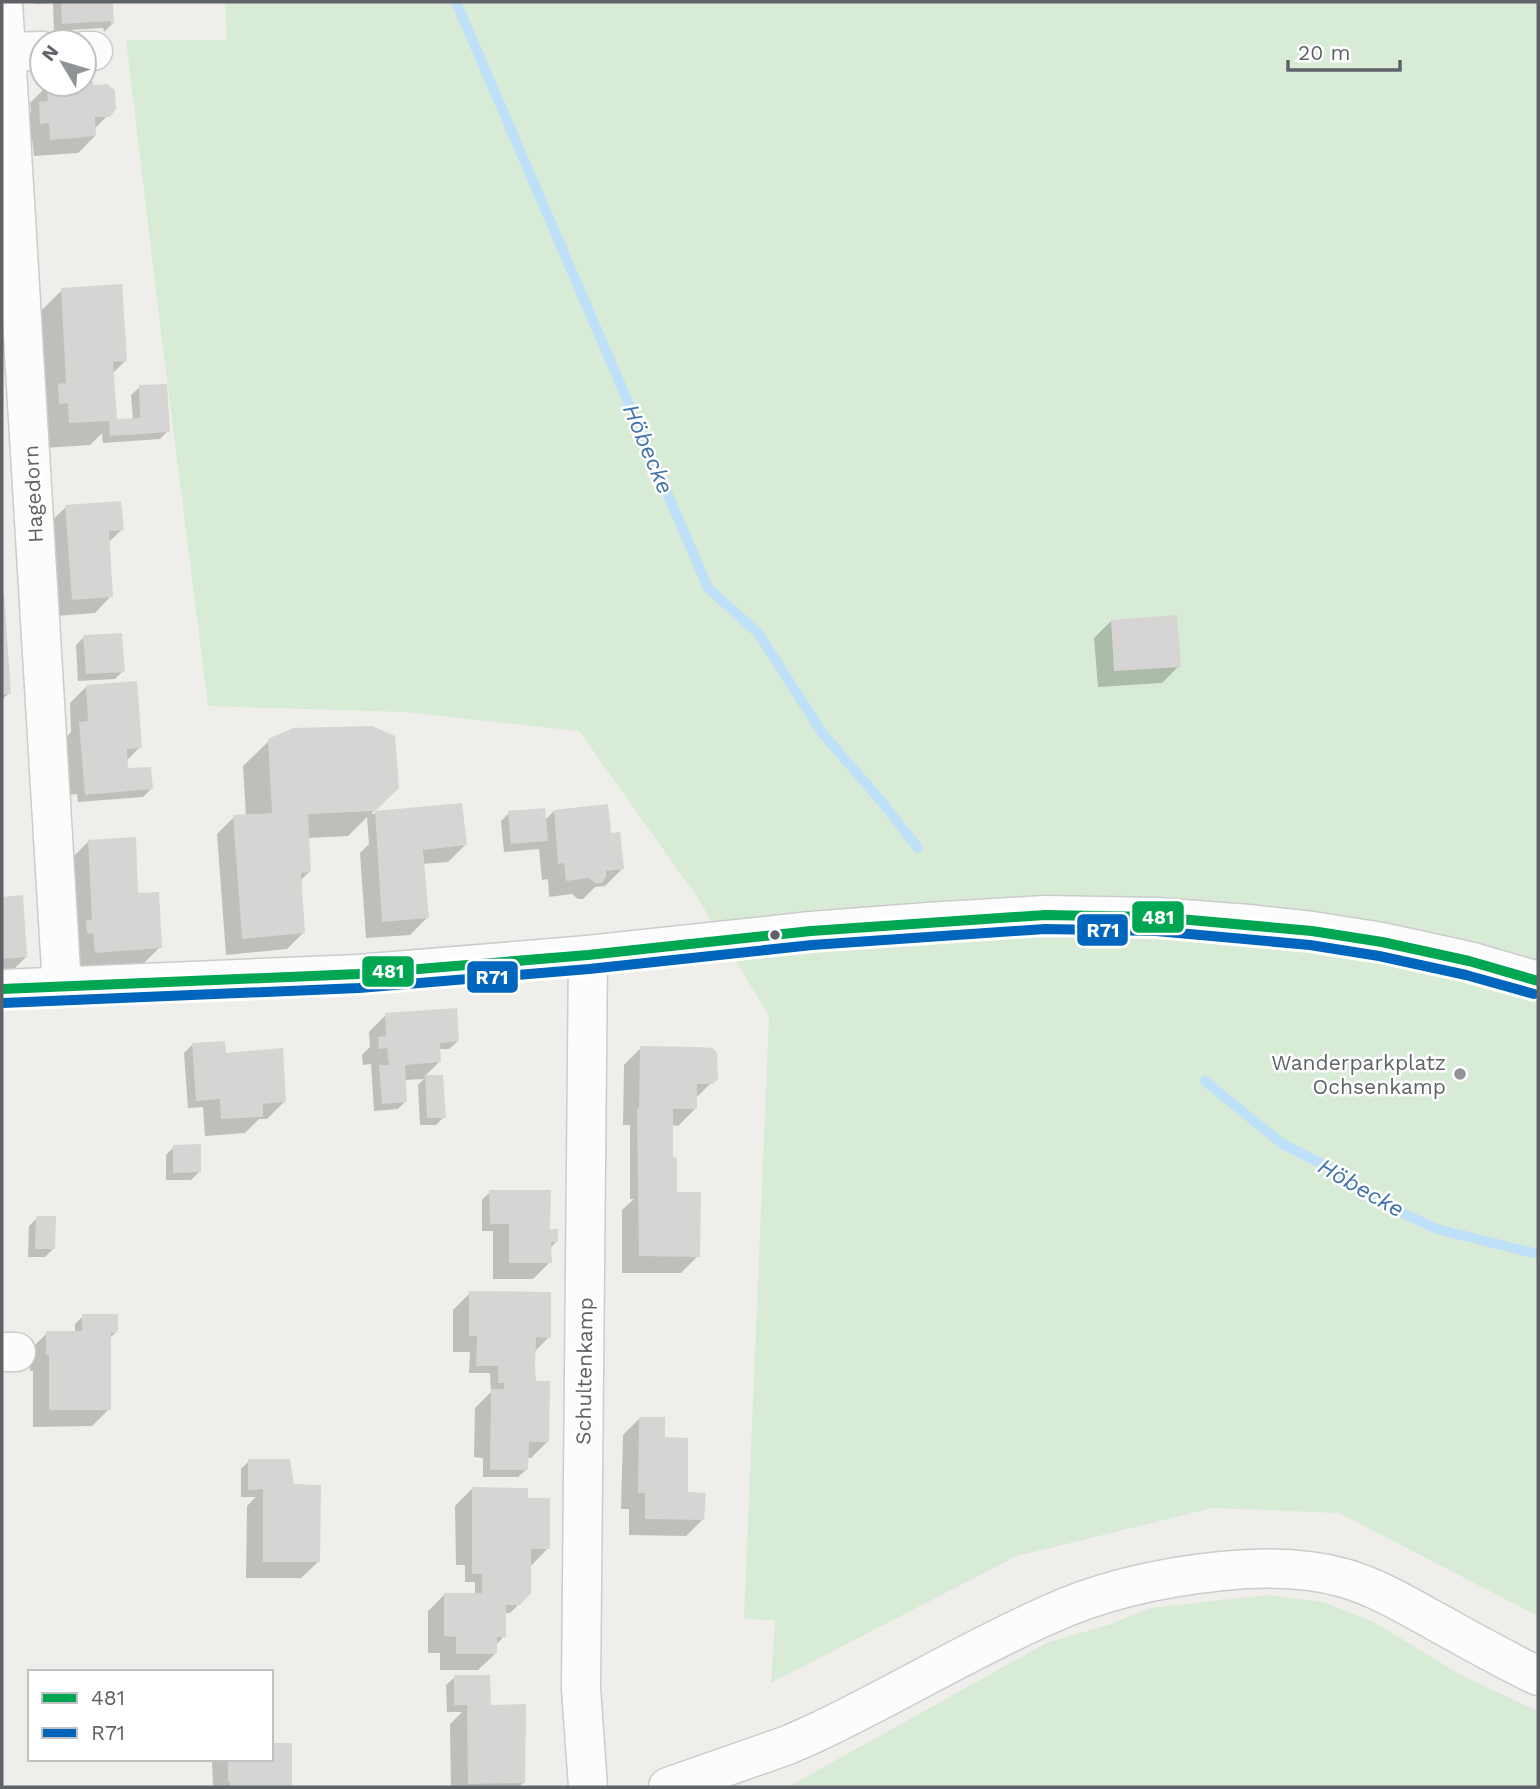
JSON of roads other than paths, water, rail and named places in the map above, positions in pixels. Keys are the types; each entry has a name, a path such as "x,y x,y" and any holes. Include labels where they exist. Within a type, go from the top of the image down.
{"street":[{"name":"Hagedorn","path":"3,2 17,52 62,987"},
{"path":"2,989 358,974 589,955 776,934 1045,915 1145,917 1312,931 1382,942 1469,961 1538,981"},
{"name":"Schultenkamp","path":"588,1787 581,1688 589,955"},
{"path":"668,1787 741,1775 788,1745 844,1720 1048,1615 1086,1600 1142,1584 1203,1573 1294,1570 1318,1572 1346,1579 1393,1598 1538,1676"}],"waterway":[{"name":"Höbecke","path":"456,2 708,588 758,633 823,734 918,848"},
{"name":"Höbecke","path":"1205,1081 1281,1143 1326,1166 1372,1199 1437,1229 1538,1254"}],"place":[{"name":"Wanderparkplatz Ochsenkamp","path":"1460,1074"}]}
